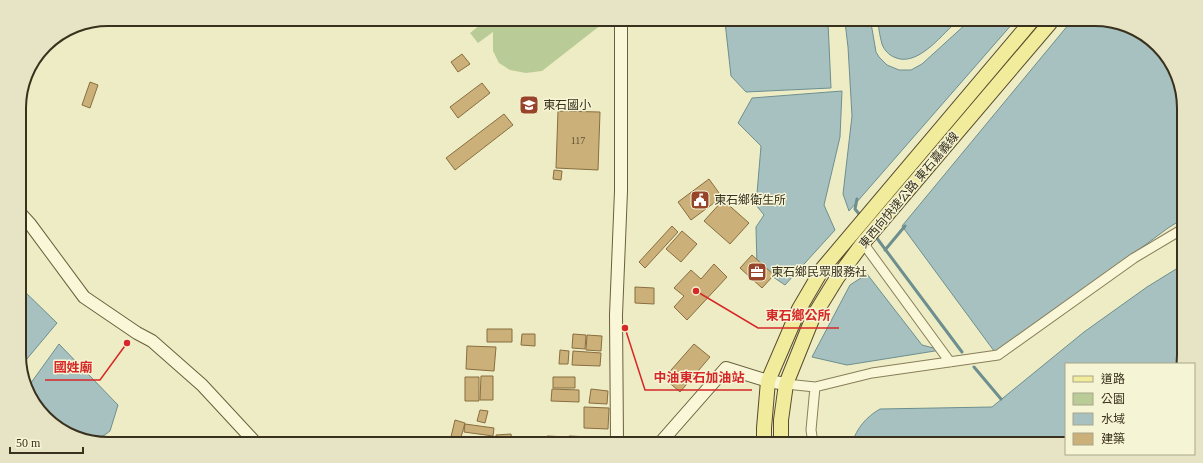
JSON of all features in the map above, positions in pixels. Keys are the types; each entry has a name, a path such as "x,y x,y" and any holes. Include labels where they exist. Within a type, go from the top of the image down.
{"main road":[{"path":"617,437 616,315 621,191 621,26"},
{"name":"東西向快速公路 東石嘉義線","path":"764,437 768,381 799,309 823,268 1027,26"},
{"name":"東西向快速公路 東石嘉義線","path":"781,437 781,420 786,384 813,317 837,278 864,243 1048,26"},
{"path":"26,220 84,297 137,333 152,341 202,385 250,437"},
{"path":"665,437 726,368 768,381 786,384"}],"street":[{"path":"786,384 815,387 872,374 998,355 1134,258 1177,232"},
{"path":"864,243 950,362"},
{"path":"813,437 815,387"}],"green space":[{"path":"479,26 600,26 542,71 526,73 510,70 499,63 493,51 493,32 478,43 470,33"}],"water":[{"path":"725,26 828,26 831,88 746,92 731,76"},
{"path":"845,26 872,26 876,52 879,57 887,65 899,70 911,70 922,64 964,26 1010,26 849,211 843,194 852,116"},
{"path":"878,26 952,26 935,43 919,55 911,58 902,59 892,56 884,48 881,41"},
{"path":"1067,26 1100,26 1121,30 1131,34 1149,46 1157,54 1169,72 1173,82 1177,108 1177,222 997,355 902,226"},
{"path":"842,91 840,137 824,205 835,230 785,285 757,266 756,227 764,215 756,205 761,146 738,123 752,98"},
{"path":"1177,268 1176,363 1065,363 1065,437 855,437 863,423 880,409 992,407 1084,332 1147,287"},
{"path":"867,274 922,345 941,350 847,365 812,357 850,285"},
{"path":"26,293 57,323 26,360"},
{"path":"59,344 118,405 110,431 102,436 82,433 72,429 54,417 46,409 34,391 31,383"}],"building":[{"path":"462,54 470,64 458,72 451,62"},
{"path":"90,82 98,85 90,108 82,105"},
{"path":"482,83 490,93 458,118 450,107"},
{"path":"558,111 600,112 598,170 556,168"},
{"path":"504,114 513,125 455,170 446,158"},
{"path":"554,170 562,171 561,180 553,179"},
{"name":"東石鄉衛生所","path":"709,179 722,197 691,220 678,202"},
{"path":"723,200 749,223 730,244 704,221"},
{"path":"672,226 678,232 645,268 639,262"},
{"path":"682,231 697,244 681,262 666,249"},
{"name":"東石鄉民眾服務社","path":"752,255 774,275 762,288 740,268"},
{"path":"714,264 727,277 687,320 674,307 684,296 674,288 691,270 701,279"},
{"path":"635,287 654,288 654,304 635,303"},
{"path":"487,329 512,329 512,342 487,342"},
{"path":"522,334 535,334 535,346 521,345"},
{"path":"573,334 586,335 585,349 572,348"},
{"path":"587,335 602,336 601,351 586,350"},
{"path":"694,344 710,357 680,392 664,378"},
{"path":"467,346 496,347 494,371 466,369"},
{"path":"560,350 569,351 568,364 559,364"},
{"path":"573,351 601,353 600,366 572,365"},
{"path":"481,376 493,376 493,400 480,400"},
{"path":"465,377 479,377 479,401 465,401"},
{"path":"553,377 575,377 575,388 553,388"},
{"path":"552,389 579,390 579,402 551,401"},
{"path":"591,389 608,391 607,404 589,403"},
{"path":"584,407 609,408 608,429 584,428"},
{"path":"480,410 488,411 485,423 477,421"},
{"path":"455,420 465,423 461,437 451,437"},
{"path":"465,424 494,428 493,436 464,432"},
{"path":"511,434 511,437 496,437 496,435"},
{"path":"547,436 568,437 547,437"},
{"path":"569,436 590,437 569,437"}],"waterway":[{"path":"857,199 855,209 860,215"},
{"path":"885,250 905,226"},
{"path":"876,237 962,352"},
{"path":"974,367 1001,399"}],"place":[{"name":"東石國小","path":"529,105"},
{"name":"東石鄉衛生所","path":"700,200"},
{"name":"東石鄉民眾服務社","path":"757,272"},
{"name":"東石鄉公所","path":"696,291"},
{"name":"中油東石加油站","path":"625,328"},
{"name":"國姓廟","path":"127,343"}]}
